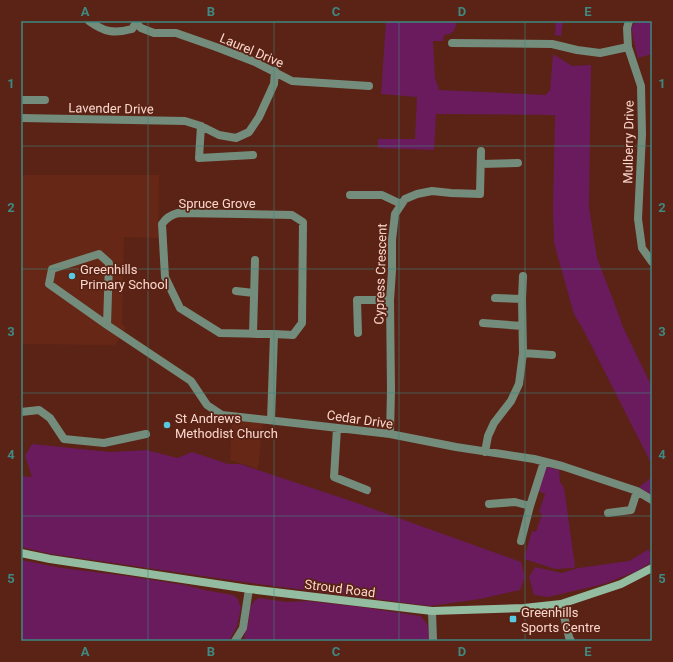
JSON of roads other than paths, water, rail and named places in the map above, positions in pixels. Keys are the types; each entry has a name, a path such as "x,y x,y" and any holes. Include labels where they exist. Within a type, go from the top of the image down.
{"street":[{"name":"Laurel Drive","path":"89,21 110,32 132,30 136,22 141,28 154,32 176,33 256,62 292,81 369,86"},
{"name":"Mulberry Drive","path":"629,21 627,28 628,47 641,86 642,134 638,219 642,248 652,262"},
{"path":"452,43 552,44 577,50 600,53 628,47"},
{"name":"Lavender Drive","path":"21,118 185,121 201,126 219,135 236,138 249,132 259,117 274,84 275,71"},
{"path":"21,100 45,100"},
{"path":"201,126 199,158 253,155"},
{"path":"350,195 382,195 401,204 406,199 417,194 432,191 480,194 481,151"},
{"path":"481,164 518,163"},
{"name":"Cypress Crescent","path":"390,434 390,300 392,240 395,214 401,204"},
{"name":"Spruce Grove","path":"178,213 292,215 303,222 302,323 293,335 274,334 220,332 180,308 165,277 162,224 165,220 178,213"},
{"name":"Cedar Drive","path":"107,325 109,263 99,254 52,270 49,284 107,325 191,381 207,405 222,415 390,434 485,452 534,459 562,466 636,491 652,500"},
{"path":"253,334 255,260"},
{"path":"485,452 488,436 494,423 511,401 519,384 523,353 523,276"},
{"path":"236,291 254,293"},
{"path":"495,298 522,299"},
{"path":"358,333 357,300 390,300"},
{"path":"483,323 522,326"},
{"path":"271,420 274,334"},
{"path":"523,353 552,355"},
{"path":"21,412 39,410 50,418 64,439 104,443 146,434"},
{"path":"337,428 334,477 367,490"},
{"path":"521,540 544,462"},
{"path":"608,513 630,510 636,491"},
{"path":"489,504 515,502 530,506"},
{"name":"Stroud Road","path":"21,553 50,559 249,589 432,611 524,608 561,604 621,584 652,568"},
{"path":"237,641 243,628 249,589"},
{"path":"561,604 571,641"},
{"path":"432,611 433,641"}],"place":[{"name":"Greenhills Primary School","path":"72,276"},
{"name":"St Andrews Methodist Church","path":"167,425"},
{"name":"Greenhills Sports Centre","path":"513,619"}]}
